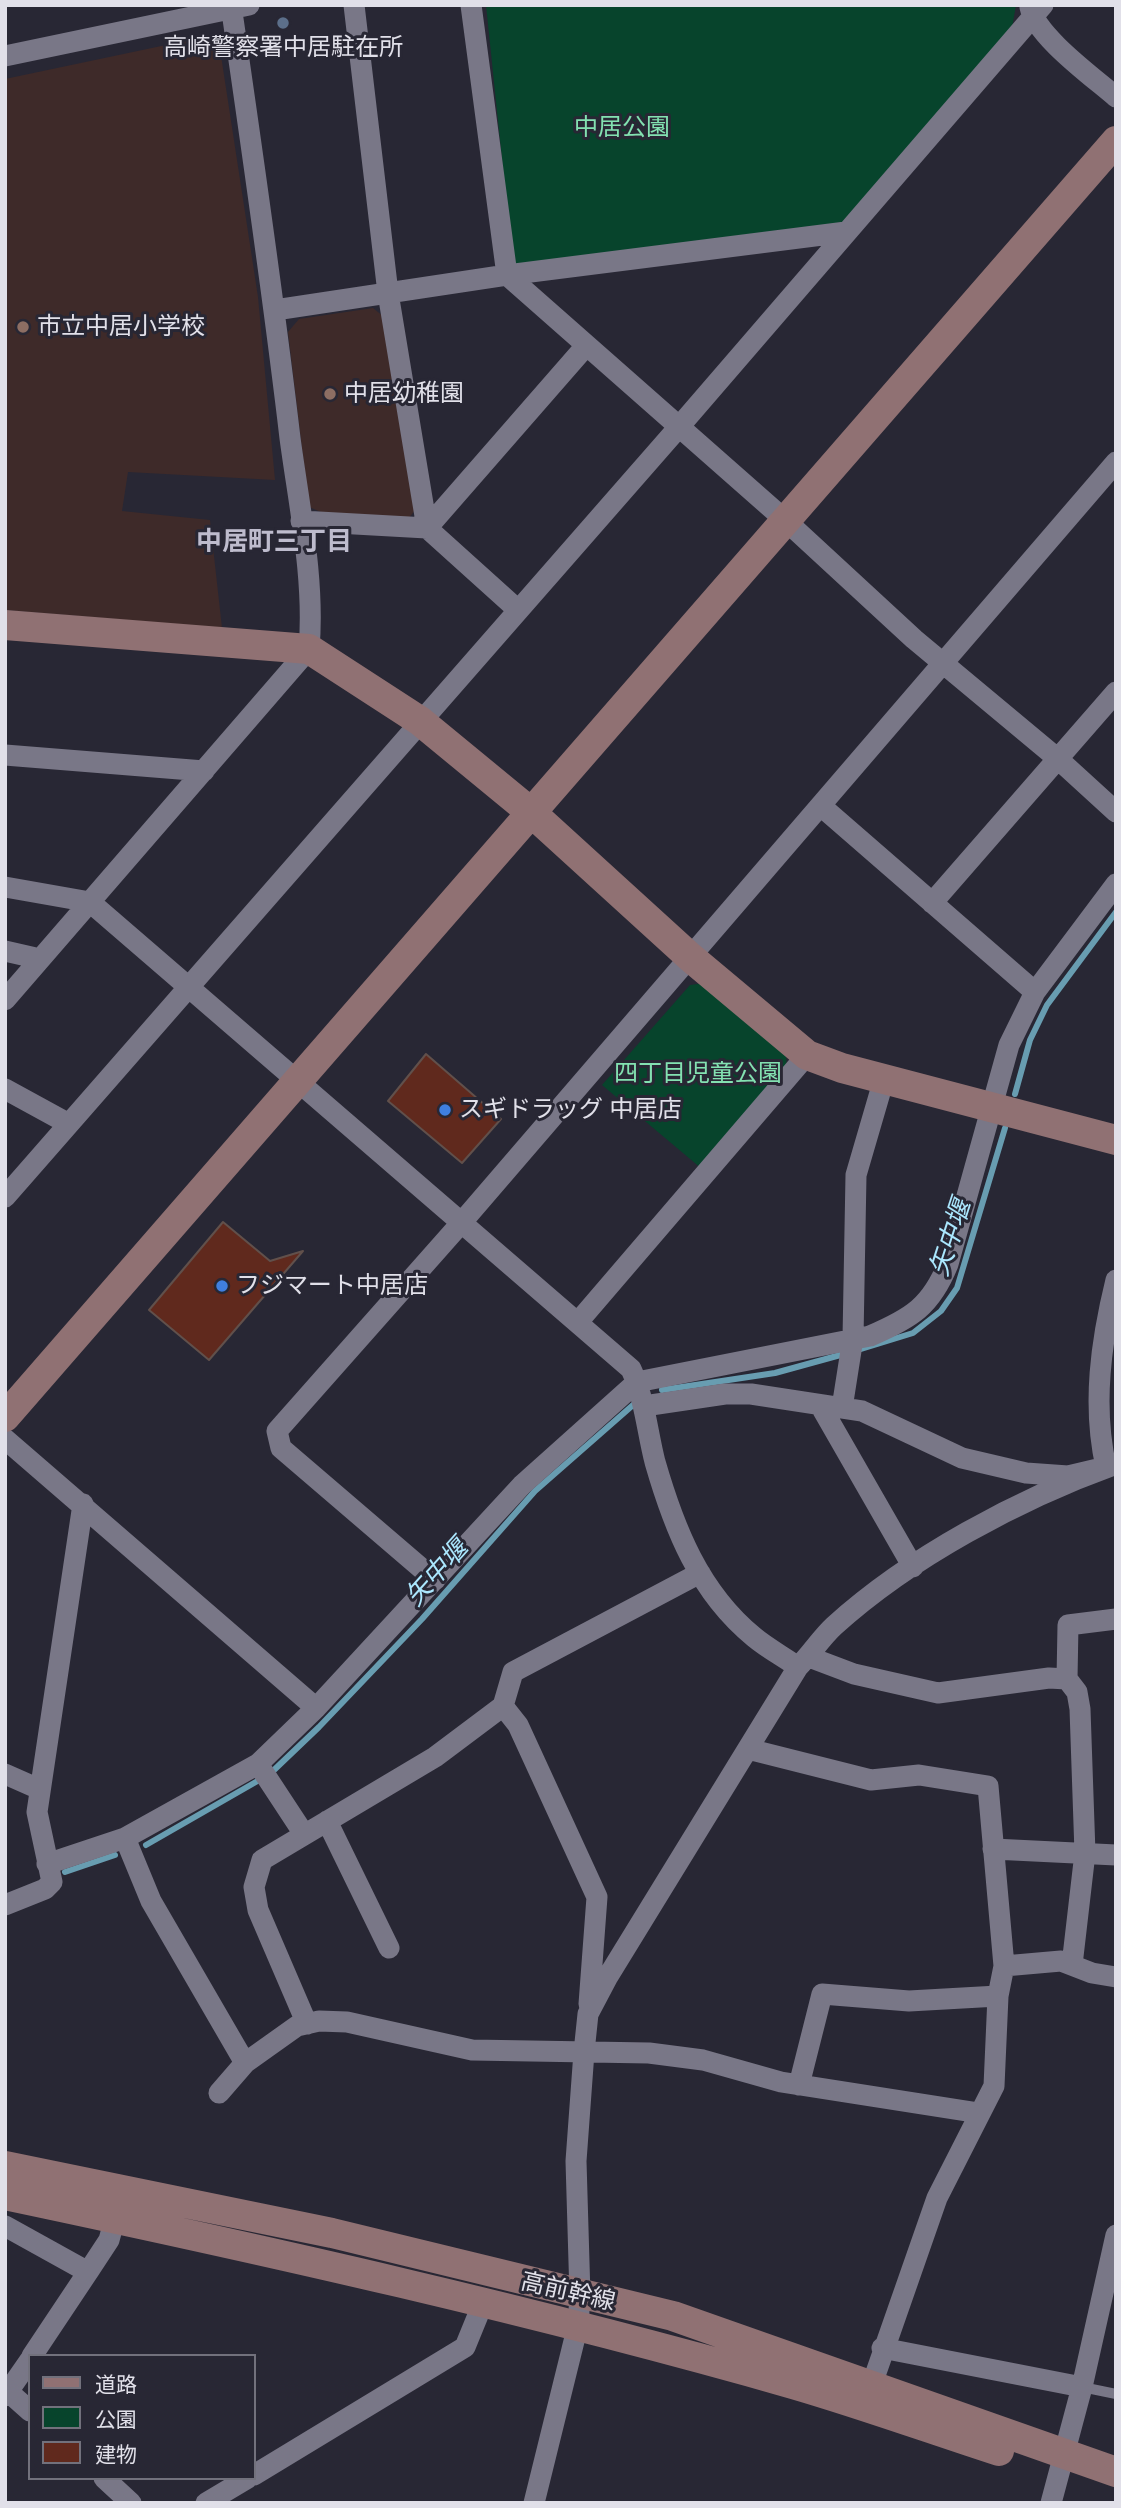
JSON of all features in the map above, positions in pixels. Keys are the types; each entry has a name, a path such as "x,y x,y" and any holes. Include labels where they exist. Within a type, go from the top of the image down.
{"street":[{"path":"354,5 388,293 427,528 518,610"},
{"path":"471,5 507,275 585,347 785,520 943,665 1058,759 1116,812"},
{"path":"5,56 237,6 301,521 311,622 309,649 5,1000"},
{"path":"5,1197 678,428 1035,10 1116,97"},
{"path":"5,1417 299,1083 1116,141"},
{"path":"275,310 507,275 846,232"},
{"path":"427,528 585,347"},
{"path":"435,1580 281,1448 276,1439 282,1424 462,1222 1116,462"},
{"path":"301,521 427,528"},
{"path":"5,625 309,649 420,721 533,814 690,957 807,1055 884,1079 1116,1140"},
{"path":"932,903 1116,692"},
{"path":"5,755 204,771"},
{"path":"821,806 1035,992"},
{"path":"47,1864 125,1838 258,1764 316,1708 522,1485 637,1382 738,1365 870,1336 900,1324 937,1292 948,1264 1009,1045 1035,992 1116,884"},
{"path":"5,887 90,902 631,1369 644,1406 655,1461 680,1538 715,1596 754,1637 804,1662 938,1693 1049,1678 1067,1679"},
{"path":"5,951 40,959"},
{"path":"578,1322 807,1055"},
{"path":"842,1408 853,1338 856,1175 884,1079"},
{"path":"5,1089 69,1124"},
{"path":"1111,1465 1101,1447 1107,1392 1101,1353 1116,1280"},
{"path":"644,1406 724,1394 751,1394 862,1411 893,1423 962,1458 1026,1474 1068,1476 1111,1465"},
{"path":"820,1405 913,1567"},
{"path":"5,1440 83,1504 316,1708"},
{"path":"588,2014 748,1749 804,1662 832,1627 913,1567 983,1524 1111,1465"},
{"path":"5,1905 45,1889 52,1882 38,1828 39,1789 83,1504"},
{"path":"307,2024 258,1910 254,1887 262,1860 435,1757 502,1706 513,1672 700,1573"},
{"path":"1072,1965 1084,1853 1080,1709 1077,1692 1067,1679 1068,1625 1116,1619"},
{"path":"502,1706 518,1725 597,1897 576,2161 580,2296 578,2325 534,2503"},
{"path":"748,1749 871,1780 919,1775 988,1786 1003,1966 998,1996 994,2086 937,2198 882,2348 872,2384"},
{"path":"258,1764 304,1834"},
{"path":"5,1774 39,1789"},
{"path":"327,1821 389,1948"},
{"path":"125,1838 151,1901 245,2063"},
{"path":"993,1849 1116,1855"},
{"path":"1003,1966 1061,1961 1092,1973 1116,1977"},
{"path":"799,2085 822,1994 909,2001 998,1996"},
{"path":"219,2093 245,2063 297,2026 347,2022 471,2050 649,2053 704,2060 799,2085 979,2113"},
{"name":"高前幹線","path":"5,2166 332,2233 580,2296 673,2316 872,2384 1061,2462 1116,2491"},
{"name":"高前幹線","path":"5,2195 324,2263 578,2325 1061,2462 1116,2472"},
{"path":"34,2354 108,2239 115,2218"},
{"path":"5,2226 88,2272"},
{"path":"1051,2503 1082,2387 1116,2235"},
{"path":"256,2474 465,2347 483,2303"},
{"path":"882,2348 1082,2387"},
{"path":"28,2362 6,2392 28,2409"},
{"path":"106,2480 131,2503"},
{"path":"206,2503 245,2480"}],"lane":[{"path":"1082,2387 1116,2394"}],"shaded area":[{"path":"204,37 220,49 258,297 275,480 128,472 122,511 210,520 222,628 5,610 5,79"},
{"path":"373,308 384,317 416,509 408,519 321,512 309,507 288,332 299,319"}],"green space":[{"name":"中居公園","path":"486,5 1016,5 1012,28 844,222 513,265"},
{"name":"四丁目児童公園","path":"706,983 786,1055 787,1071 702,1169 602,1085 690,985"}],"building":[{"name":"スギドラッグ 中居店","path":"426,1054 501,1119 462,1163 388,1101"},
{"name":"フジマート中居店","path":"223,1222 270,1261 303,1251 209,1360 149,1310"}],"waterway":[{"name":"矢中堰","path":"1015,1094 1030,1040 1047,1005 1116,912"},
{"name":"矢中堰","path":"861,1349 913,1333 941,1311 957,1288 1005,1128"},
{"name":"矢中堰","path":"662,1390 775,1373 844,1354"},
{"name":"矢中堰","path":"274,1770 422,1619 535,1491 633,1405"},
{"name":"矢中堰","path":"146,1845 261,1779"},
{"name":"矢中堰","path":"65,1872 115,1855"}],"place":[{"name":"高崎警察署中居駐在所","path":"283,23"},
{"name":"市立中居小学校","path":"23,327"},
{"name":"中居幼稚園","path":"330,394"},
{"name":"スギドラッグ 中居店","path":"445,1110"},
{"name":"フジマート中居店","path":"222,1286"}],"district":[{"name":"中居町三丁目","path":"274,542"}]}
